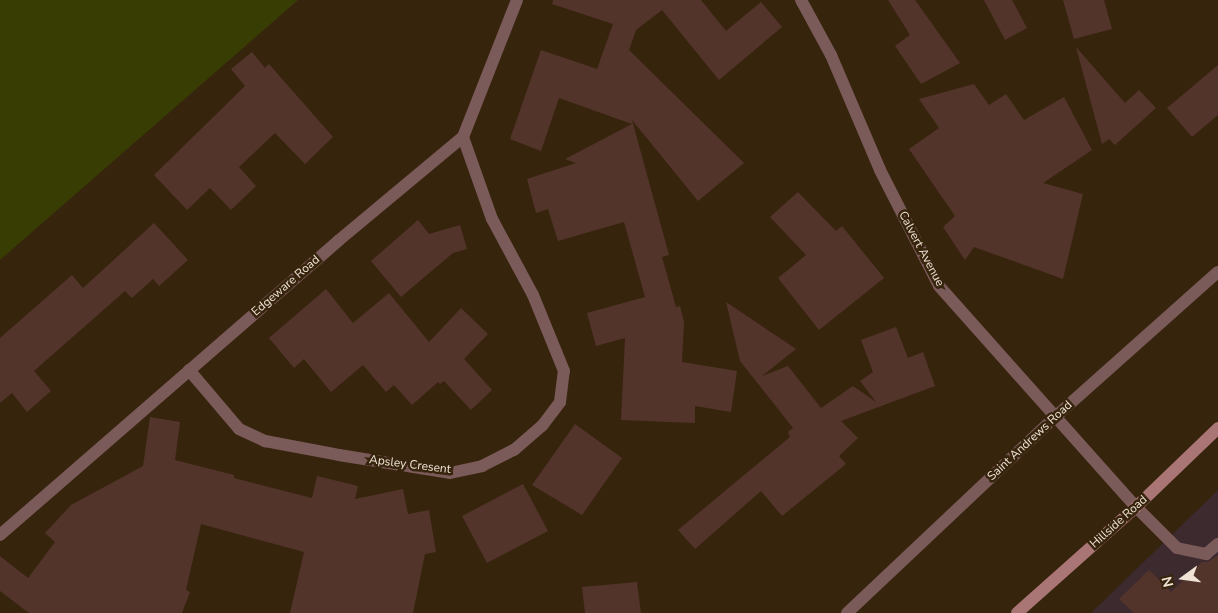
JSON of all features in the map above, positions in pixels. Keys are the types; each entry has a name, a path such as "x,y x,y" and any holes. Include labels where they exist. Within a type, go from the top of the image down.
{"street":[{"name":"Edgeware Road","path":"0,535 338,241 463,137 517,0"},
{"name":"Calvert Avenue","path":"801,0 831,56 880,170 940,286 1136,507 1177,548 1206,554 1218,544"},
{"name":"Apsley Cresent","path":"189,370 239,429 265,441 366,460 450,473 482,466 514,450 542,426 560,402 564,371 532,295 492,219 463,137"},
{"name":"Saint Andrews Road","path":"847,613 1055,417 1218,272"},
{"name":"Hillside Road","path":"1017,613 1136,507 1218,428"}],"shaded area":[{"path":"1218,490 1218,613 1091,613"}],"green space":[{"path":"0,0 298,0 0,260"}],"building":[{"path":"553,0 701,0 726,31 761,2 782,27 719,80 662,10 636,30 629,50 744,163 698,201 632,120 669,255 662,257 676,307 680,306 684,322 682,362 737,371 731,412 695,406 695,423 621,420 625,338 596,346 587,313 645,297 624,222 558,241 548,209 536,213 527,179 576,163 565,159 632,124 559,98 541,151 510,139 541,50 597,69 613,24 552,4"},
{"path":"888,0 915,0 960,63 921,84 895,46 910,35"},
{"path":"984,0 1012,0 1027,28 1005,40"},
{"path":"1063,0 1104,0 1112,29 1074,39"},
{"path":"1076,47 1125,103 1139,90 1156,108 1115,145 1109,139 1102,144"},
{"path":"252,52 265,68 269,64 333,137 305,164 275,133 239,167 256,186 231,210 210,188 187,210 154,175 245,86 231,69"},
{"path":"1218,65 1218,115 1192,137 1167,108"},
{"path":"974,84 989,105 1006,94 1024,120 1064,97 1092,150 1043,183 1083,194 1063,279 974,247 965,260 943,227 955,216 909,149 939,128 919,99"},
{"path":"798,192 836,231 842,226 884,278 819,330 778,278 806,255 770,217"},
{"path":"418,220 429,234 460,225 467,249 453,253 401,297 371,261"},
{"path":"154,223 188,260 159,286 153,279 132,298 125,291 34,371 51,391 27,412 12,393 0,403 0,338 72,275 83,288"},
{"path":"326,289 353,323 389,293 429,342 461,308 488,334 464,359 492,390 471,410 444,381 440,384 438,382 412,405 394,385 386,392 363,365 331,392 304,359 294,368 269,338"},
{"path":"726,302 796,349 762,376 788,366 821,408 853,386 876,402 860,381 873,372 861,340 896,327 908,358 923,352 935,386 841,421 858,438 839,456 846,464 782,516 761,491 695,549 678,530 790,437 788,432 793,428 740,361"},
{"path":"150,417 180,422 175,460 234,475 234,478 312,498 317,476 358,486 355,499 403,489 408,514 429,510 436,552 425,554 413,613 290,613 304,552 201,524 186,590 190,592 182,613 29,613 0,591 0,556 28,578 55,542 45,533 71,505 143,466"},
{"path":"575,424 622,458 582,515 532,485"},
{"path":"523,484 548,531 487,563 462,516"},
{"path":"1218,555 1218,613 1134,613 1119,599 1149,570 1171,592 1202,562 1208,562"},
{"path":"637,582 641,613 585,613 582,587"}]}
